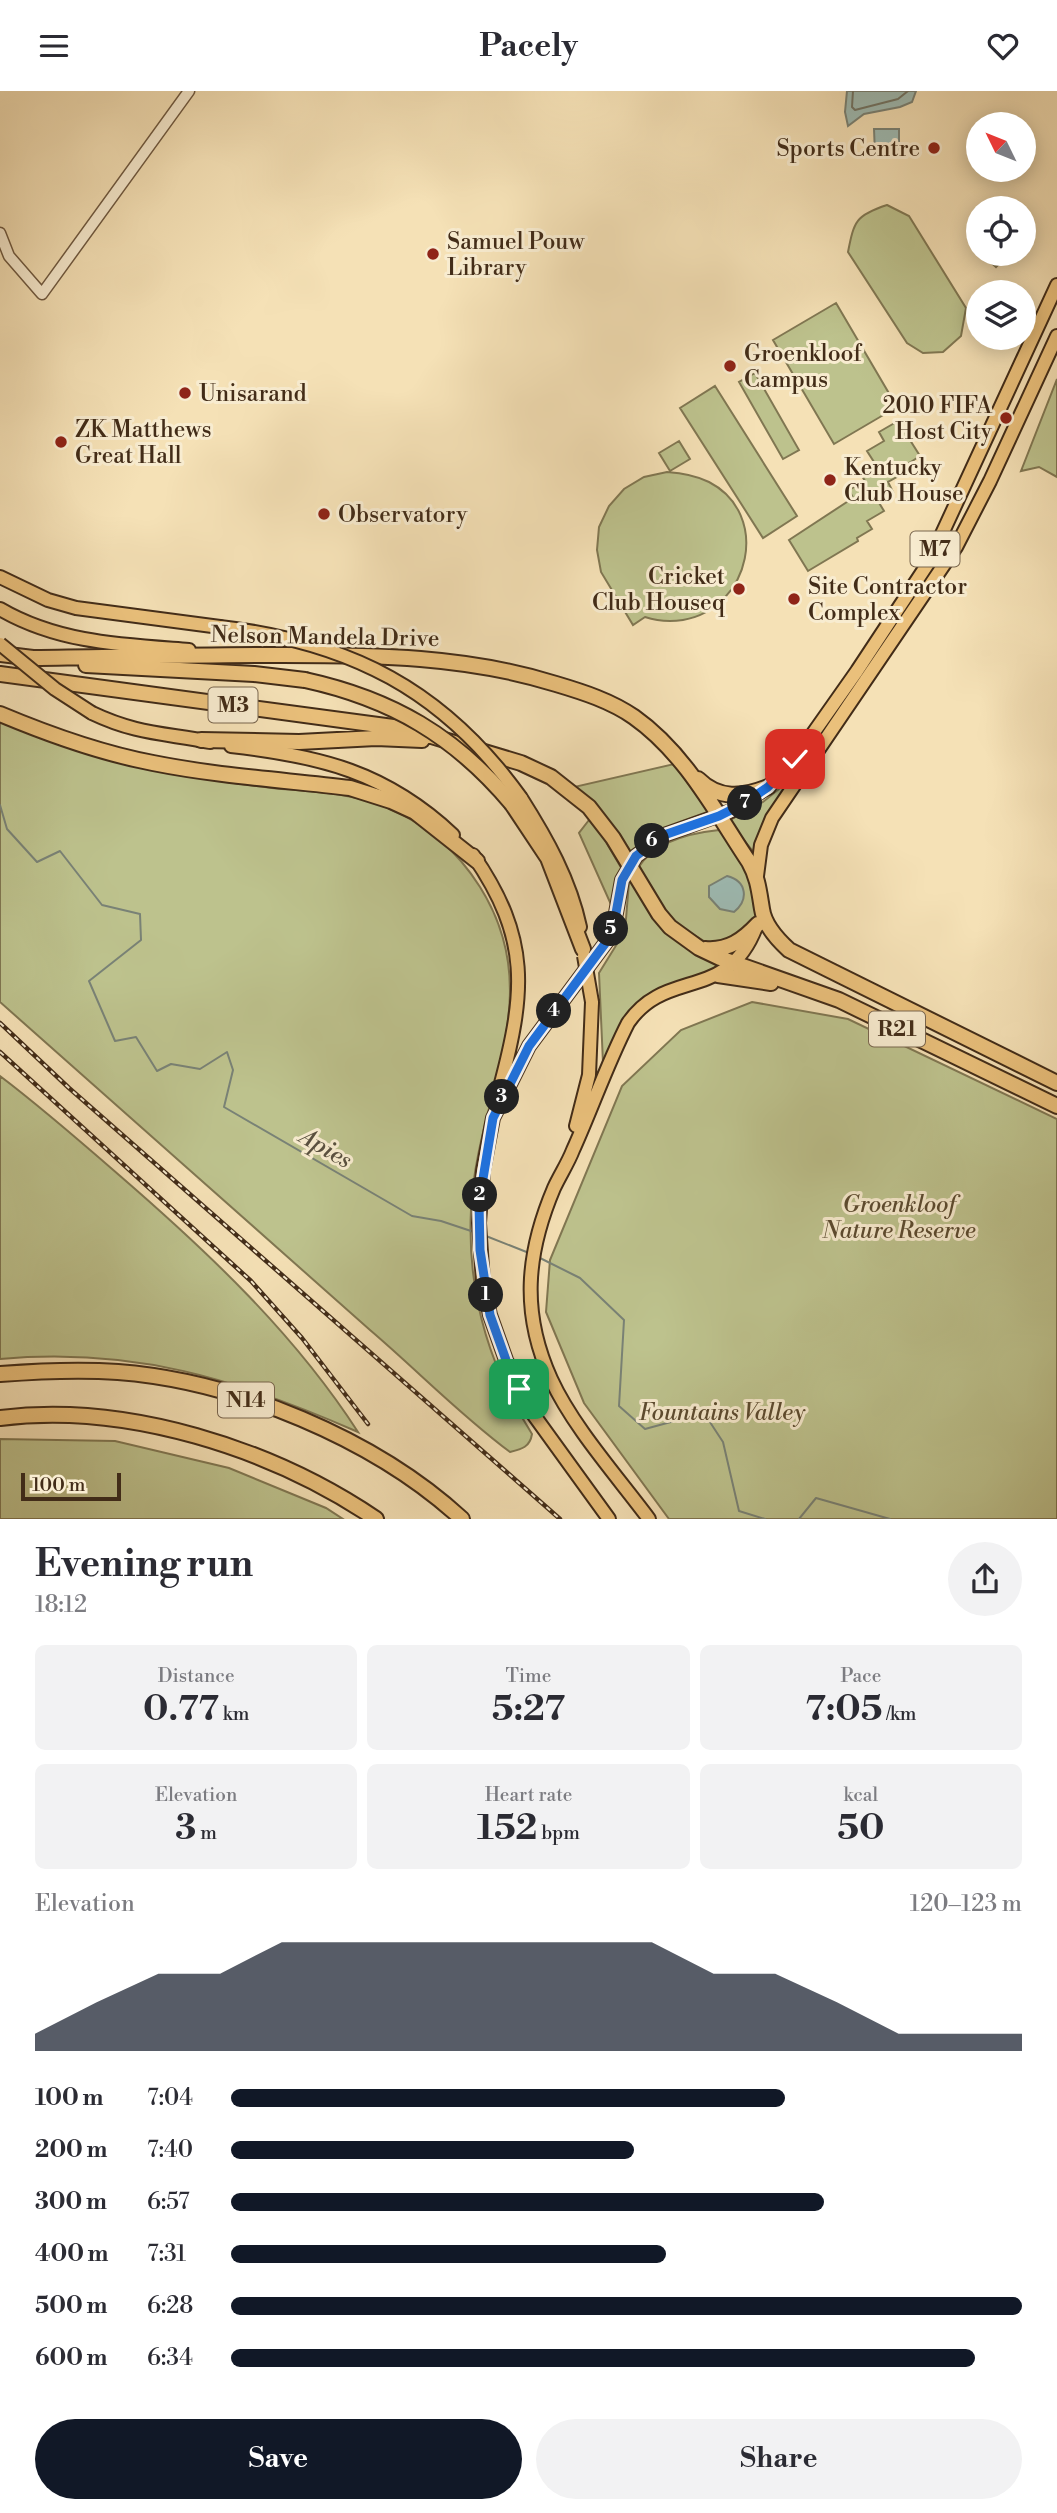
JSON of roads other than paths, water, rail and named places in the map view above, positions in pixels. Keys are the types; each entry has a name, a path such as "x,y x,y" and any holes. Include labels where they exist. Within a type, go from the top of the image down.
{"highway":[{"name":"Nelson Mandela Drive","path":"0,654 33,658 387,655 473,664 541,679 595,697 626,712 655,734 685,766 719,816"},
{"path":"33,658 89,666 254,674 305,680 340,687 379,701 434,730 517,801 548,858 584,953"},
{"name":"M3","path":"0,674 408,729 465,744 532,767 569,790 599,818 659,914 670,927 699,948 734,963"},
{"path":"0,714 50,735 152,763 350,787 370,793 415,812 477,861"},
{"path":"201,740 299,742 376,738 465,744"},
{"path":"685,766 709,789 723,794 740,796 768,787"},
{"name":"M3","path":"719,816 757,876"},
{"name":"M7","path":"757,876 760,918"},
{"path":"699,948 720,949 730,946 744,938 760,918"},
{"name":"R21","path":"760,918 780,942 798,955 1057,1083"},
{"name":"R21","path":"734,963 839,1000 1057,1106"},
{"path":"718,975 800,985"},
{"name":"N14","path":"0,1374 42,1371 120,1373 163,1379 224,1393 310,1422 345,1439 402,1473 462,1519"},
{"name":"N14","path":"0,1417 90,1417 128,1421 192,1436 273,1463 376,1519"}],"main road":[{"name":"M7","path":"493,1118 529,1046 607,941 622,880 636,856 655,839 719,816 768,787 813,735 895,616 929,562 1057,285"},
{"name":"M7","path":"757,876 761,845 772,818 956,547 990,481 1057,336"},
{"path":"0,577 48,600 76,608 257,632 327,648 399,681 430,702 459,726 501,769 517,801"},
{"path":"0,609 36,627 84,641 254,655"},
{"path":"0,644 55,689 92,713 114,723 144,732 311,758 362,774 419,806 459,841 477,861 505,911 519,968 514,1029 493,1118 479,1203 480,1250 490,1315 519,1389 553,1442 609,1519"},
{"path":"563,1170 628,1023 639,1008 650,999 718,975 734,963 748,946 760,918"},
{"path":"584,953 592,1002 589,1075 563,1170 539,1231 529,1283 533,1323 552,1381 578,1422 649,1519"}],"street":[{"path":"0,233 7,251 42,294 189,91"}],"water":[{"path":"847,91 916,91 912,102 864,114 848,126 845,112"},
{"path":"874,129 899,129 899,153 875,154"},
{"path":"727,876 739,882 744,891 742,902 734,912 720,909 709,897 709,886"}],"waterway":[{"name":"Apies","path":"0,805 7,829 37,862 60,851 102,905 140,914 141,940 89,981 115,1041 136,1037 157,1071 171,1064 200,1069 227,1052 233,1070 224,1107 412,1216 441,1221 474,1232"},
{"name":"Apies","path":"486,1236 529,1253"},
{"name":"Apies","path":"538,1257 580,1278 624,1320 619,1406 645,1429 704,1413 723,1442 739,1511 765,1519"},
{"name":"Apies","path":"799,1519 816,1498 890,1519"}],"railway":[{"path":"0,1023 69,1088 560,1519"},
{"path":"0,1052 251,1281 302,1338 368,1424"}],"place":[{"name":"Sports Centre","path":"934,148"},
{"name":"Samuel Pouw Library","path":"433,254"},
{"name":"Groenkloof Campus","path":"730,366"},
{"name":"Unisarand","path":"185,393"},
{"name":"2010 FIFA Host City","path":"1006,418"},
{"name":"ZK Matthews Great Hall","path":"61,442"},
{"name":"Kentucky Club House","path":"830,480"},
{"name":"Observatory","path":"324,514"},
{"name":"Cricket Club Houseq","path":"739,589"},
{"name":"Site Contractor Complex","path":"794,599"}],"park label":[{"name":"Groenkloof Nature Reserve","path":"899,1217"},
{"name":"Fountains Valley","path":"722,1412"}]}
